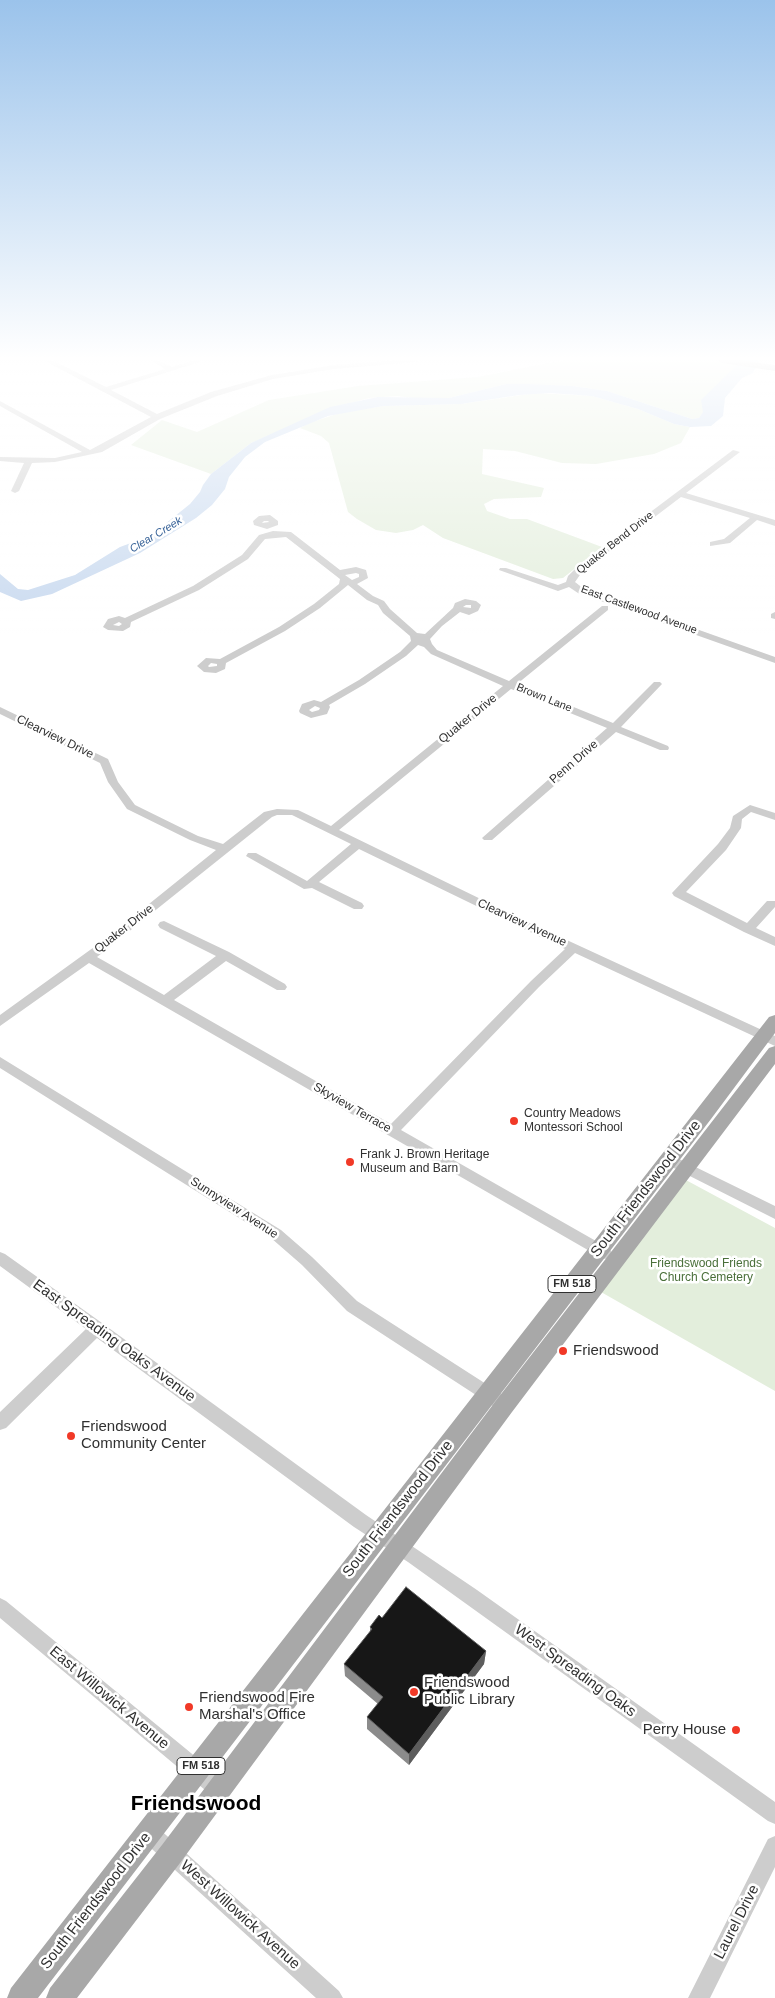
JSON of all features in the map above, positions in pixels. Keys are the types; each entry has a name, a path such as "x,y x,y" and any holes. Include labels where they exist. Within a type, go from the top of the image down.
{"main road":[{"name":"South Friendswood Drive","path":"694,1142 771,1032"},
{"name":"South Friendswood Drive","path":"496,1400 599,1249 775,1052"},
{"name":"South Friendswood Drive","path":"21,1998 197,1771 389,1540 496,1400 616,1259 677,1163"},
{"name":"South Friendswood Drive","path":"60,1998 171,1854 389,1540"}],"street":[{"path":"0,458 28,461 62,459 88,453"},
{"name":"Quaker Bend Drive","path":"570,583 571,578 579,570 734,453"},
{"path":"15,490 28,461"},
{"path":"680,494 775,523"},
{"path":"713,544 728,541 756,517"},
{"name":"Brown Lane","path":"126,621 196,588 245,557 262,537 271,530 288,534 370,598 370,602 374,606 386,612 423,642 510,685 664,748"},
{"name":"East Castlewood Avenue","path":"503,570 558,588 570,583 581,591 775,660"},
{"path":"336,592 348,581"},
{"path":"221,662 282,629 336,592 348,581"},
{"name":"Quaker Drive","path":"331,831 605,608"},
{"path":"403,654 419,650 423,642 445,618 458,609"},
{"path":"322,705 362,682 423,642"},
{"name":"Penn Drive","path":"488,838 615,727 657,684"},
{"name":"Clearview Drive","path":"0,710 104,761 113,782 131,807 194,838 225,849"},
{"path":"775,817 750,808 737,818 735,828 722,847 678,893 775,942"},
{"name":"Clearview Avenue","path":"269,814 294,812 528,927 771,1032"},
{"name":"Quaker Drive","path":"0,1021 88,957 269,814"},
{"path":"252,856 308,886 358,844"},
{"path":"311,884 358,906"},
{"path":"748,929 771,904"},
{"path":"164,925 224,954 281,987"},
{"path":"392,1131 535,984 574,947"},
{"path":"164,1001 224,954"},
{"name":"Skyview Terrace","path":"88,957 616,1259"},
{"name":"Sunnyview Avenue","path":"0,1062 276,1234 308,1262 352,1306 496,1400"},
{"path":"677,1163 775,1213"},
{"name":"East Spreading Oaks Avenue","path":"0,1258 389,1540"},
{"path":"0,1424 97,1328"},
{"name":"West Spreading Oaks","path":"389,1540 471,1596 775,1814"},
{"name":"East Willowick Avenue","path":"0,1607 218,1788"},
{"name":"West Willowick Avenue","path":"149,1833 332,1998"},
{"name":"Laurel Drive","path":"699,1998 775,1846"}],"green space":[{"path":"154,453 238,453 211,474"},
{"path":"332,453 483,453 482,474 544,488 541,497 494,499 484,504 487,511 510,519 527,519 602,547 563,578 553,579 443,538 423,525 413,530 396,533 376,530 348,512"},
{"path":"524,453 656,453 596,464 562,463"},
{"name":"Friendswood Friends Church Cemetery","path":"684,1179 775,1228 775,1391 601,1292"}],"water":[{"name":"Clear Creek","path":"238,453 250,453 229,477 225,489 212,505 196,518 140,553 52,594 21,601 0,592 0,574 18,589 28,590 75,575 120,547 150,536 190,504 211,474"}],"building":[{"name":"Friendswood Public Library","path":"406,1587 486,1651 409,1754 367,1717 383,1697 344,1664 372,1629 370,1627 379,1615 382,1618"}],"place":[{"name":"Country Meadows Montessori School","path":"514,1121"},
{"name":"Frank J. Brown Heritage Museum and Barn","path":"350,1162"},
{"name":"Friendswood","path":"563,1351"},
{"name":"Friendswood Community Center","path":"71,1436"},
{"name":"Friendswood Public Library","path":"414,1692"},
{"name":"Friendswood Fire Marshal's Office","path":"189,1707"},
{"name":"Perry House","path":"736,1730"}],"district":[{"name":"Friendswood","path":"196,1804"}]}
